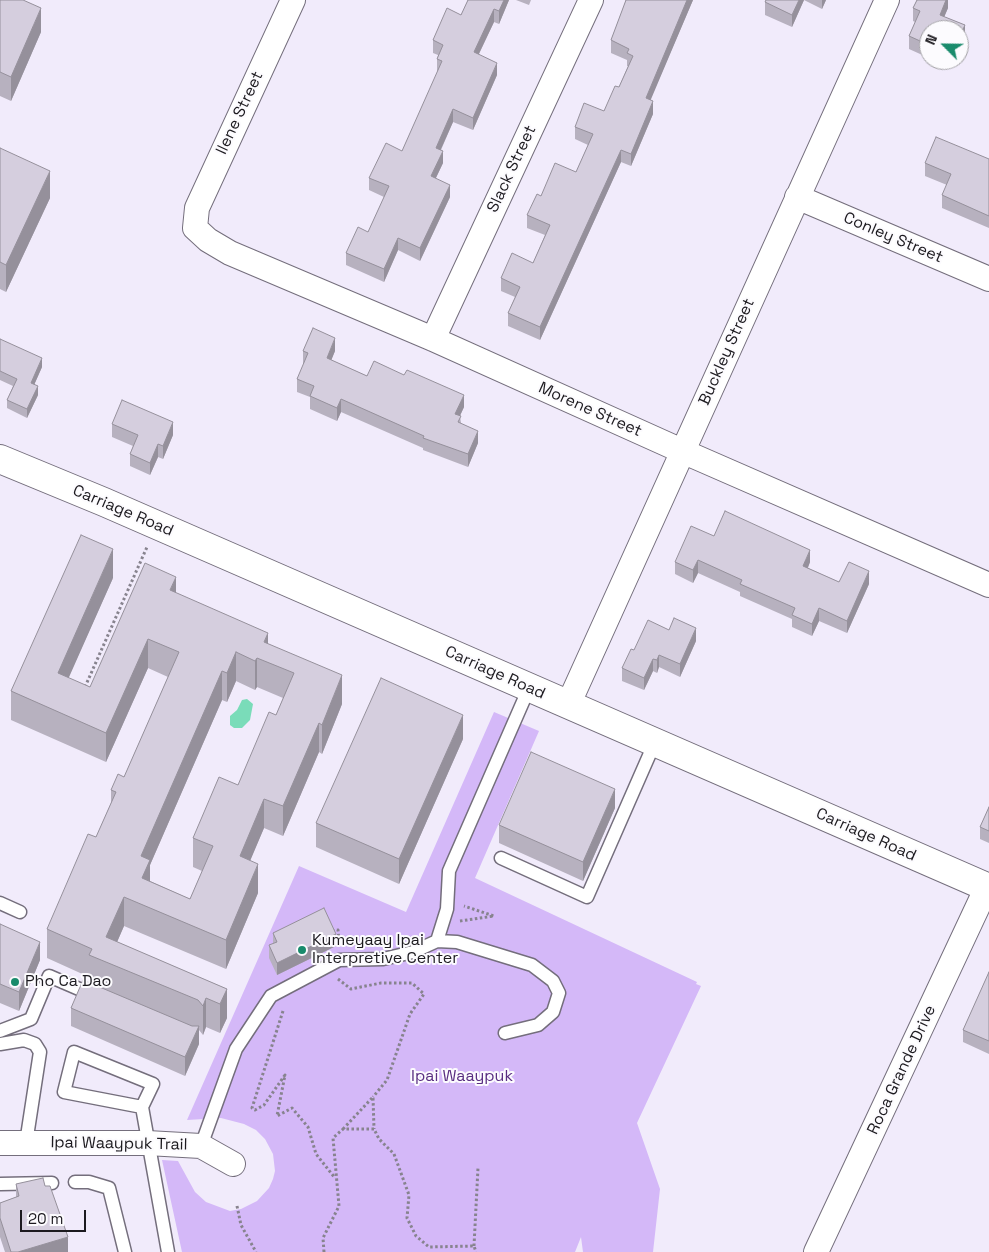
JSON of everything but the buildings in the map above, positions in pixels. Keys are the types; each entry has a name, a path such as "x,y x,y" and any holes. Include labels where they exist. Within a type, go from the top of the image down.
{"street":[{"name":"Ilene Street","path":"195,228 197,208 292,0"},
{"name":"Slack Street","path":"433,339 591,0"},
{"name":"Buckley Street","path":"568,705 887,0"},
{"name":"Conley Street","path":"798,197 989,279"},
{"name":"Morene Street","path":"195,228 208,240 230,252 433,339 682,451 989,585"},
{"name":"Carriage Road","path":"3,464 156,525 988,888"},
{"name":"Roca Grande Drive","path":"816,1252 988,888"},
{"name":"Ipai Waaypuk Trail","path":"0,1143 148,1143 201,1146 233,1164"}],"lane":[{"path":"437,941 447,900 449,871 529,688"},
{"path":"501,858 588,897 655,742"},
{"path":"0,904 20,912"},
{"path":"201,1146 236,1049 271,996 339,960 383,959 413,952 437,941 457,942 532,965 553,981 559,993 553,1012 538,1025 505,1033"},
{"path":"0,1031 31,1019 49,976 104,999"},
{"path":"0,1044 24,1040 34,1044 40,1052 26,1143"},
{"path":"142,1107 64,1092 74,1052 153,1084 142,1107 168,1252"},
{"path":"75,1182 88,1182 109,1188 125,1252"},
{"path":"0,1184 52,1183"}],"path":[{"path":"84,691 156,525"},
{"path":"442,924 494,916 447,900"},
{"path":"324,1252 323,1238 340,1206 333,1138 387,1080 410,1014 424,994 412,983 381,983 351,989 337,978"},
{"path":"282,1014 252,1108 255,1110 264,1105 285,1075 284,1089 277,1116 292,1108 308,1126 316,1154 336,1179"},
{"path":"373,1097 374,1129 379,1139 394,1154 409,1195 407,1218 416,1236 428,1247 474,1246"},
{"path":"342,1130 374,1129"},
{"path":"476,1252 474,1246 478,1168"},
{"path":"237,1206 241,1226 256,1252"}],"green space":[{"name":"Ipai Waaypuk","path":"494,712 539,731 475,878 697,982 696,984 701,986 637,1123 660,1189 653,1252 583,1252 581,1237 575,1252 182,1252 162,1160 178,1161 195,1192 206,1202 230,1211 241,1209 257,1201 269,1188 273,1179 275,1171 273,1154 265,1139 256,1130 244,1124 221,1118 187,1120 299,866 406,912"}],"shaded area":[{"path":"247,699 253,704 250,720 242,728 234,728 230,725 230,716 237,710 242,700"}],"place":[{"name":"Kumeyaay Ipai Interpretive Center","path":"302,950"},
{"name":"Pho Ca Dao","path":"15,982"}]}
